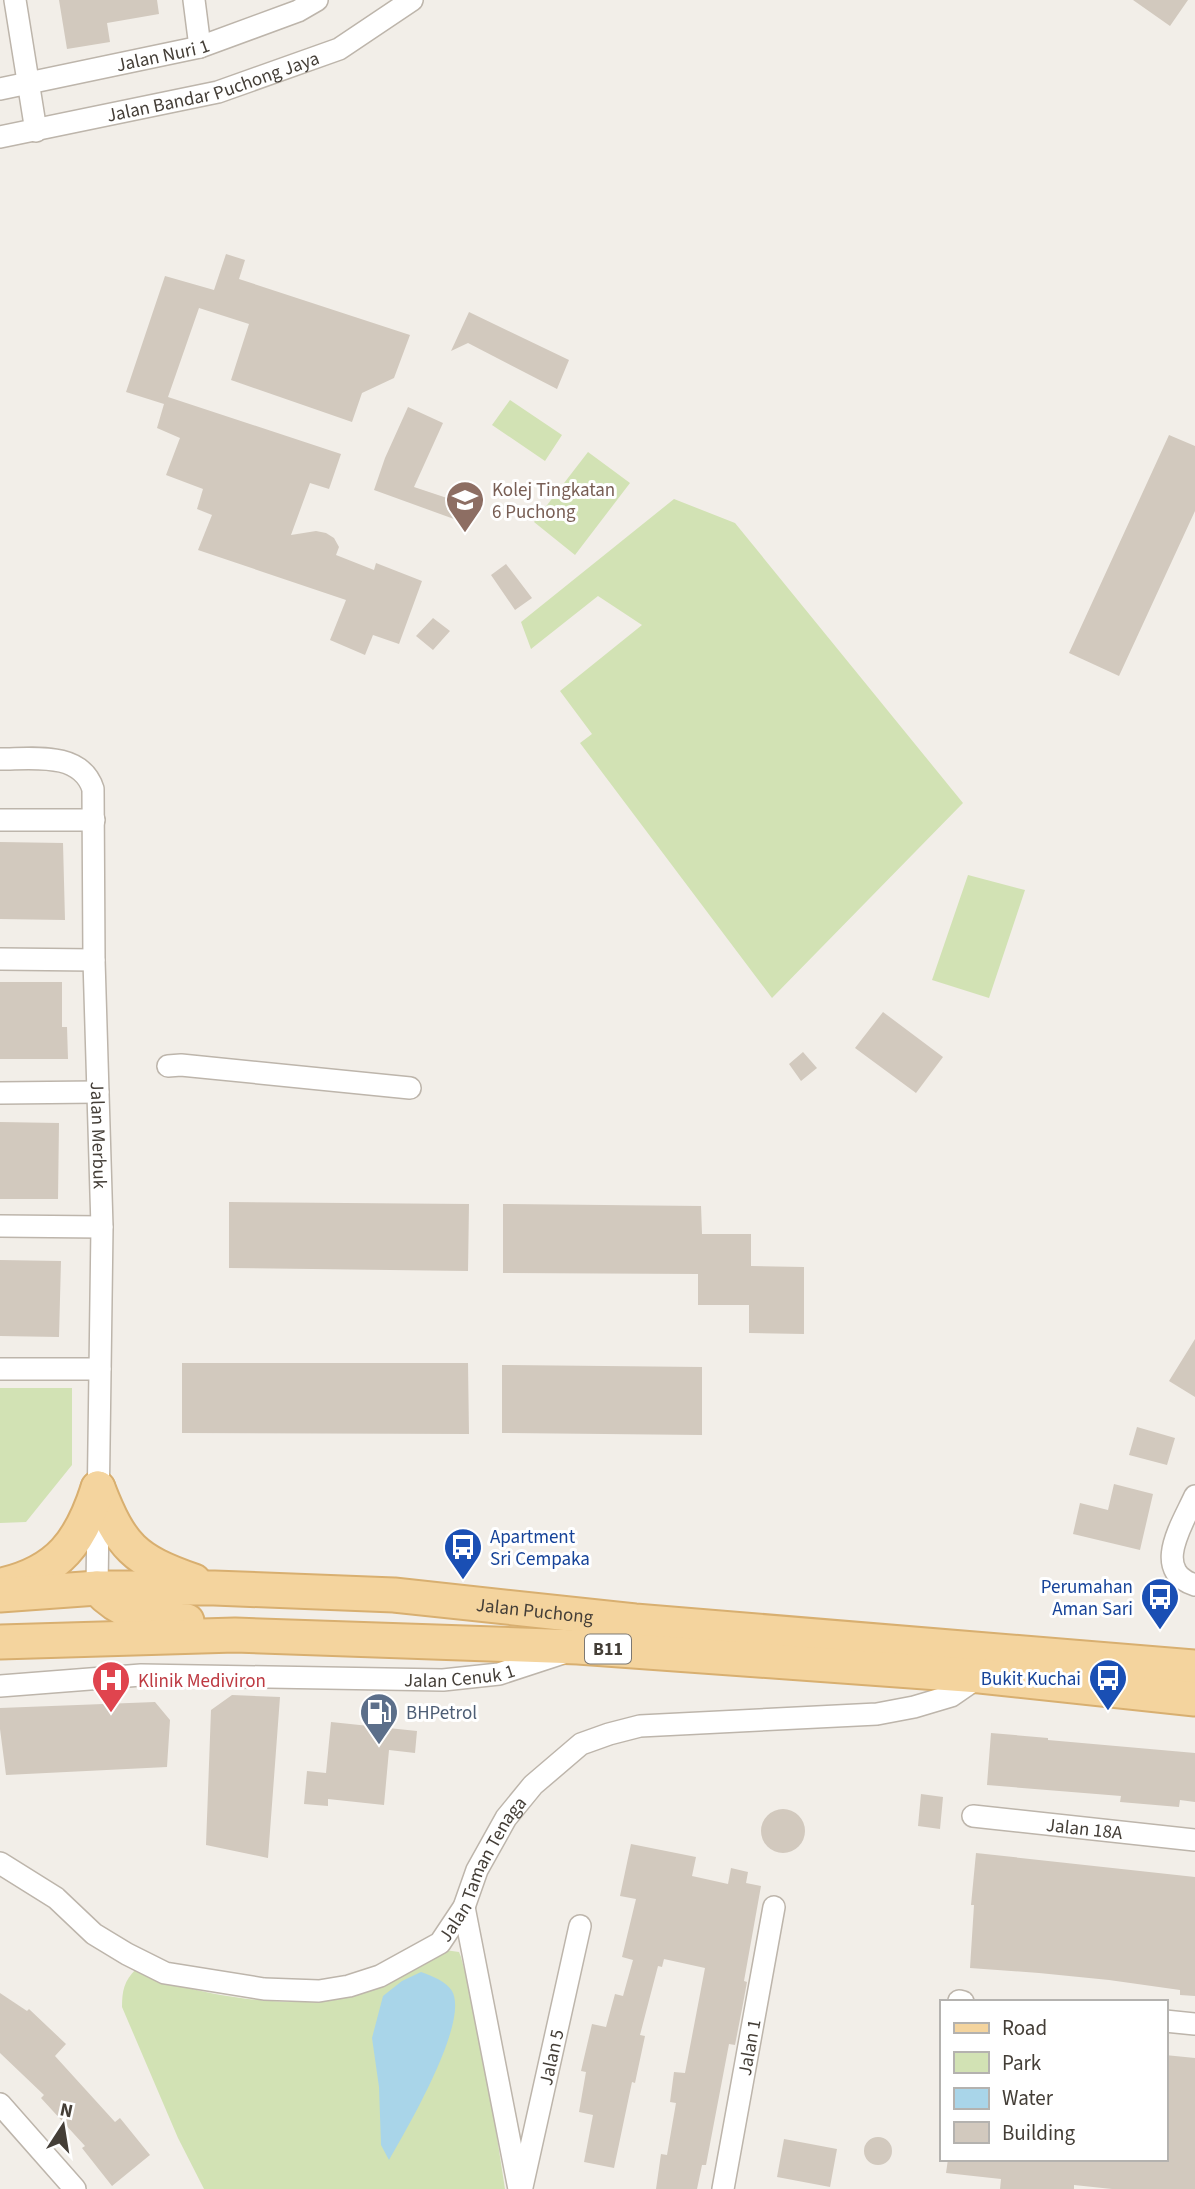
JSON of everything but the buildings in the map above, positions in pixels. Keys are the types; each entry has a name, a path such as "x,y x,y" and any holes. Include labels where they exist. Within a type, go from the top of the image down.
{"main road":[{"path":"0,1585 36,1574 54,1563 75,1542 90,1514 99,1489"},
{"path":"99,1489 111,1520 131,1550 173,1574 214,1588"},
{"path":"0,1626 67,1617 84,1607 97,1588 112,1604 134,1614 213,1625 235,1635"},
{"name":"Jalan Puchong","path":"0,1595 97,1588 214,1588 394,1595 635,1621 1195,1667"},
{"name":"Jalan Puchong","path":"0,1642 235,1635 578,1647 980,1676 1195,1699"}],"street":[{"path":"15,0 36,131"},
{"path":"194,0 201,47"},
{"name":"Jalan Nuri 1","path":"0,89 201,47 298,11 317,0"},
{"name":"Jalan Bandar Puchong Jaya","path":"0,138 218,92 339,49 412,0"},
{"name":"Jalan Merbuk","path":"0,759 62,761 83,771 90,779 93,789 94,960 102,1227 97,1588"},
{"path":"0,820 94,820"},
{"path":"0,959 94,960"},
{"path":"168,1066 181,1065 410,1088"},
{"path":"0,1093 98,1092"},
{"path":"0,1226 102,1227"},
{"path":"0,1369 100,1369"},
{"path":"1195,1496 1171,1555 1173,1570 1181,1580 1195,1586"},
{"name":"Jalan Cenuk 1","path":"0,1686 141,1675 443,1680 499,1674 536,1664 578,1647"},
{"name":"Jalan Taman Tenaga","path":"0,1863 56,1898 94,1934 165,1973 264,1989 319,1991 349,1986 380,1976 440,1943 464,1907 477,1870 506,1818 533,1785 581,1744 640,1726 877,1714 951,1696 980,1676"},
{"name":"Jalan 18A","path":"973,1816 1195,1840"},
{"name":"Jalan 5","path":"464,1907 520,2189"},
{"name":"Jalan 1","path":"723,2189 774,1907"},
{"name":"Jalan 5","path":"520,2189 580,1926"},
{"path":"440,1943 459,1944 465,1949 474,1966"},
{"path":"1167,2021 1195,2024"},
{"path":"0,2104 75,2189"}],"green space":[{"path":"510,400 562,435 545,461 492,425"},
{"path":"588,452 630,483 575,555 534,522"},
{"path":"674,499 735,523 963,803 772,998 580,743 592,734 560,691 642,625 598,596 531,649 521,622"},
{"path":"968,875 1025,890 989,998 932,980"},
{"path":"0,1388 72,1388 72,1465 26,1522 0,1523"},
{"path":"445,1950 459,1952 480,2027 505,2189 204,2189 178,2138 122,2007 124,1986 136,1969 158,1979 212,1993 302,2002 364,1993"}],"water":[{"path":"421,1972 434,1977 452,1991 455,2006 452,2026 434,2076 389,2160 381,2145 379,2087 372,2038 383,1996 402,1981"}],"place":[{"name":"Kolej Tingkatan 6 Puchong","path":"465,534"},
{"name":"Apartment Sri Cempaka","path":"463,1581"},
{"name":"Perumahan Aman Sari","path":"1160,1631"},
{"name":"Bukit Kuchai","path":"1108,1712"},
{"name":"Klinik Mediviron","path":"111,1714"},
{"name":"BHPetrol","path":"379,1746"}]}
